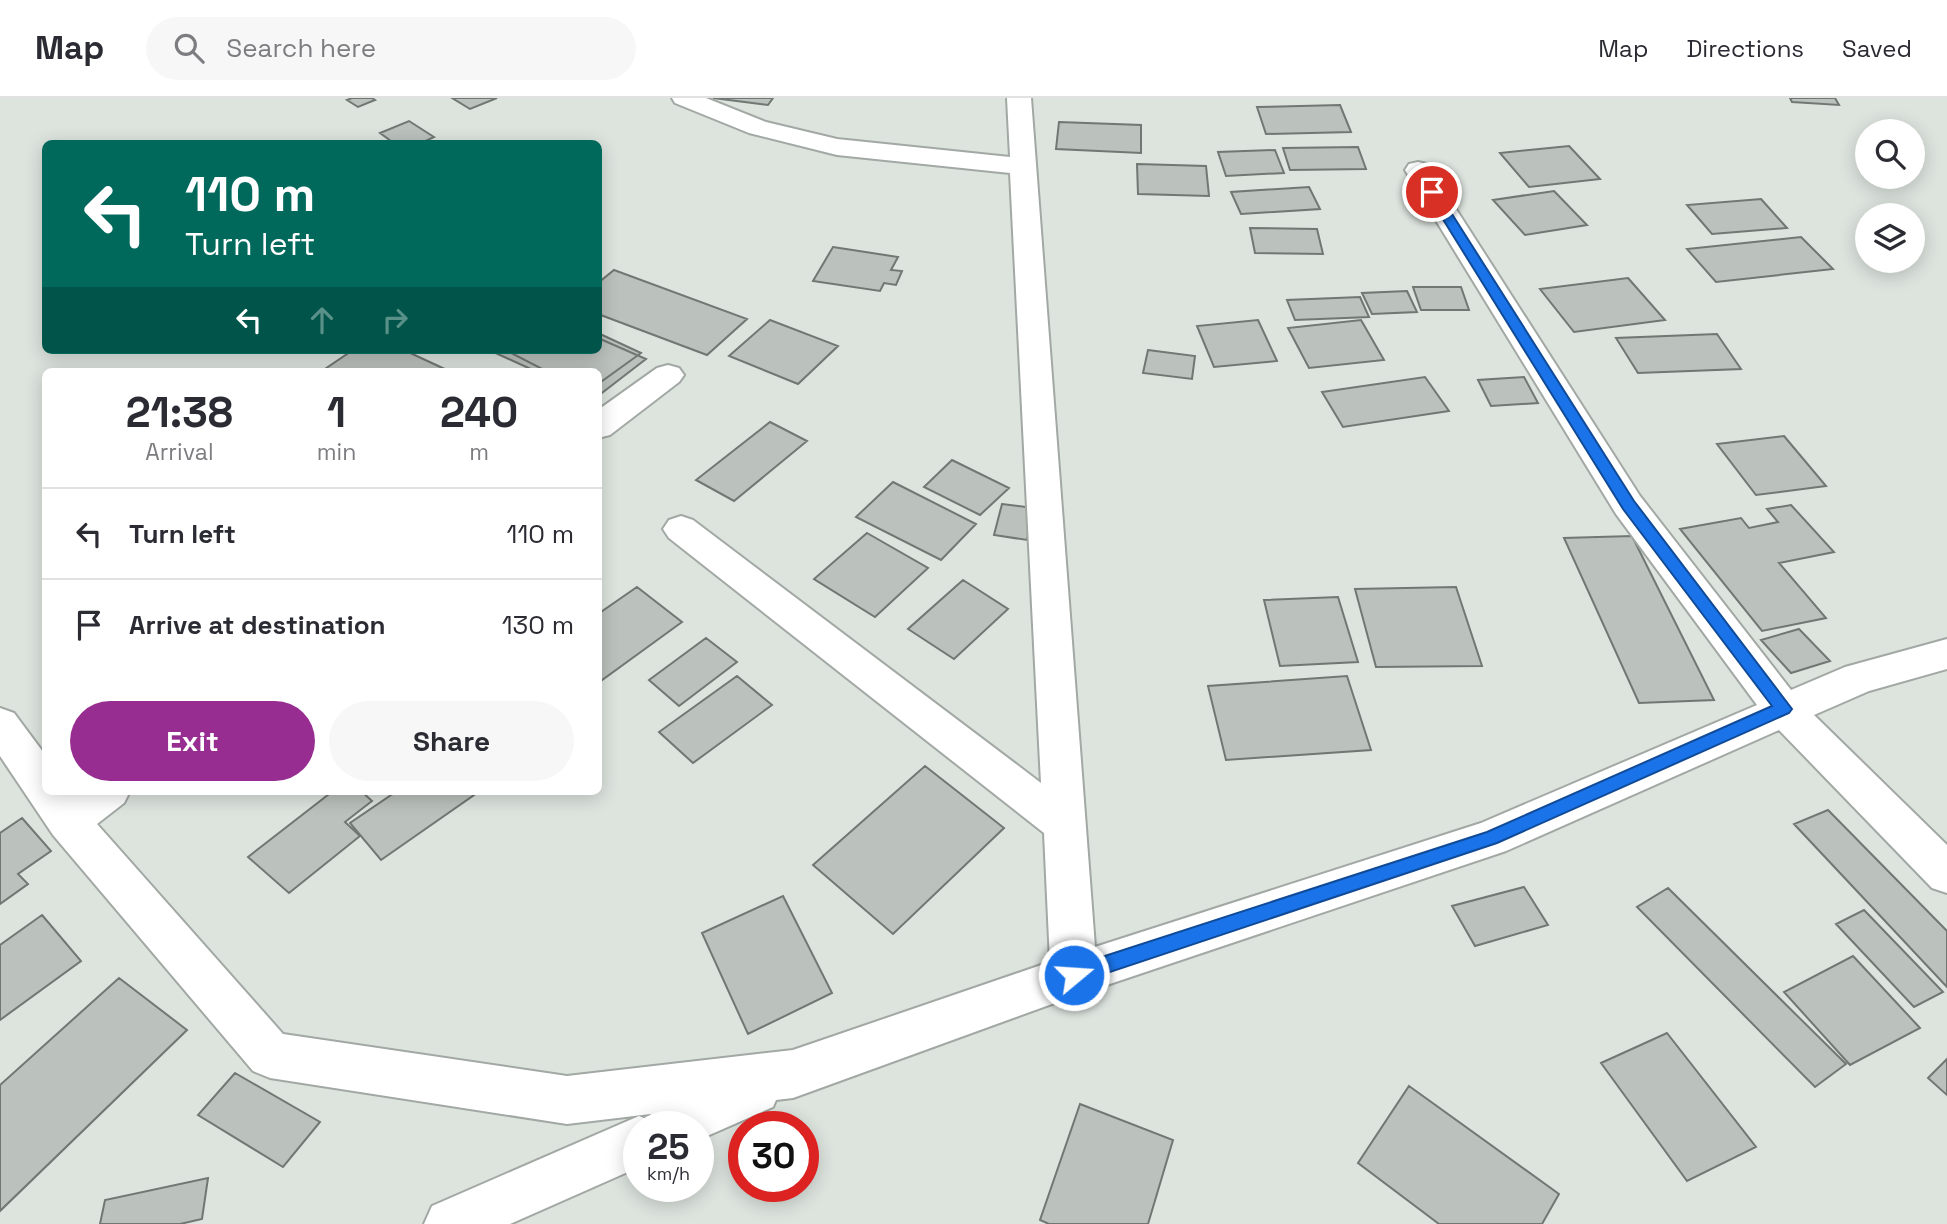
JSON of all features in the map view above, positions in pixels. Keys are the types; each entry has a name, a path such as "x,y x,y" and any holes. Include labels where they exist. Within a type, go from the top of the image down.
{"street":[{"path":"684,98 758,128 836,147 1023,166"},
{"path":"1019,98 1074,975"},
{"path":"1418,170 1629,505 1783,709 1947,874"},
{"path":"602,424 668,375"},
{"path":"681,528 1065,825"},
{"path":"708,1111 793,1074 1074,975 1491,838 1859,678 1947,654"},
{"path":"0,724 42,785"},
{"path":"53,801 87,795"},
{"path":"53,801 270,1055 567,1100 793,1074"},
{"path":"450,1224 623,1148"}],"building":[{"path":"452,98 497,98 470,109"},
{"path":"713,98 773,98 768,105"},
{"path":"1790,98 1835,98 1839,105 1792,102"},
{"path":"347,100 375,100 358,107"},
{"path":"1340,105 1351,132 1266,134 1257,107"},
{"path":"409,121 434,137 428,140 390,140 380,133"},
{"path":"1059,122 1141,125 1141,153 1056,149"},
{"path":"1569,146 1600,179 1529,187 1500,153"},
{"path":"1358,147 1366,169 1290,170 1283,148"},
{"path":"1275,150 1284,173 1226,176 1218,152"},
{"path":"1137,164 1206,166 1209,196 1138,194"},
{"path":"1309,187 1320,209 1241,214 1231,192"},
{"path":"1554,191 1587,225 1525,235 1493,200"},
{"path":"1761,199 1787,228 1712,234 1687,205"},
{"path":"1250,228 1317,229 1323,254 1255,253"},
{"path":"1801,237 1833,269 1716,282 1687,249"},
{"path":"833,247 898,257 891,270 902,271 896,285 884,283 880,291 813,281"},
{"path":"614,270 747,319 707,355 602,316 602,280"},
{"path":"1628,278 1665,320 1574,332 1540,289"},
{"path":"1413,287 1461,287 1469,310 1421,310"},
{"path":"1407,291 1417,312 1372,314 1362,293"},
{"path":"1360,297 1369,317 1295,320 1287,300"},
{"path":"770,320 838,346 798,384 729,356"},
{"path":"1258,320 1277,361 1214,367 1197,326"},
{"path":"1361,320 1384,360 1309,368 1288,328"},
{"path":"1717,334 1741,369 1638,373 1616,338"},
{"path":"602,335 641,353 602,381 602,368 540,368 513,354 602,354"},
{"path":"602,340 646,359 602,393 602,368 528,368 498,354 602,354"},
{"path":"1148,350 1195,356 1192,379 1143,373"},
{"path":"347,354 413,354 443,368 326,368"},
{"path":"1425,377 1449,411 1343,427 1322,392"},
{"path":"1524,377 1538,403 1491,406 1478,380"},
{"path":"770,422 807,441 734,501 696,480"},
{"path":"1784,436 1826,486 1756,495 1717,444"},
{"path":"952,460 1009,488 980,515 924,487"},
{"path":"893,482 976,524 941,560 856,517"},
{"path":"1002,504 1035,508 1027,540 994,535"},
{"path":"1791,505 1834,552 1779,563 1826,618 1762,631 1680,529 1741,518 1749,528 1778,522 1767,509"},
{"path":"867,533 928,568 875,617 814,579"},
{"path":"1632,536 1714,700 1639,703 1564,538"},
{"path":"963,580 1008,609 954,659 908,629"},
{"path":"637,587 682,622 602,680 602,611"},
{"path":"1456,587 1482,666 1376,667 1355,589"},
{"path":"1338,597 1358,662 1280,666 1264,600"},
{"path":"1799,629 1830,661 1791,673 1761,640"},
{"path":"706,638 737,662 679,706 649,680"},
{"path":"737,676 772,705 693,763 659,732"},
{"path":"1347,676 1371,750 1226,760 1208,686"},
{"path":"925,766 1004,828 893,934 813,865"},
{"path":"328,795 365,795 372,801 345,822 360,836 289,893 248,857"},
{"path":"391,795 474,795 381,860 350,823"},
{"path":"1828,810 1947,931 1947,987 1794,824"},
{"path":"22,818 51,851 18,874 28,884 0,904 0,833"},
{"path":"1524,887 1548,925 1475,946 1452,906"},
{"path":"1668,888 1846,1064 1815,1087 1637,907"},
{"path":"783,896 832,993 748,1034 702,933"},
{"path":"1864,910 1943,992 1914,1007 1836,924"},
{"path":"42,915 81,961 0,1020 0,945"},
{"path":"1853,956 1920,1028 1850,1065 1784,992"},
{"path":"119,978 187,1030 0,1211 0,1085"},
{"path":"1667,1033 1756,1147 1687,1181 1601,1063"},
{"path":"1947,1059 1947,1095 1928,1078"},
{"path":"235,1073 320,1122 283,1167 198,1115"},
{"path":"1409,1086 1559,1194 1542,1224 1439,1224 1358,1163"},
{"path":"1080,1104 1173,1140 1148,1224 1049,1224 1040,1220"},
{"path":"208,1178 202,1219 180,1224 100,1224 105,1200"}],"route":[{"path":"1074,975 1491,838 1783,709 1629,505 1432,192"}]}
